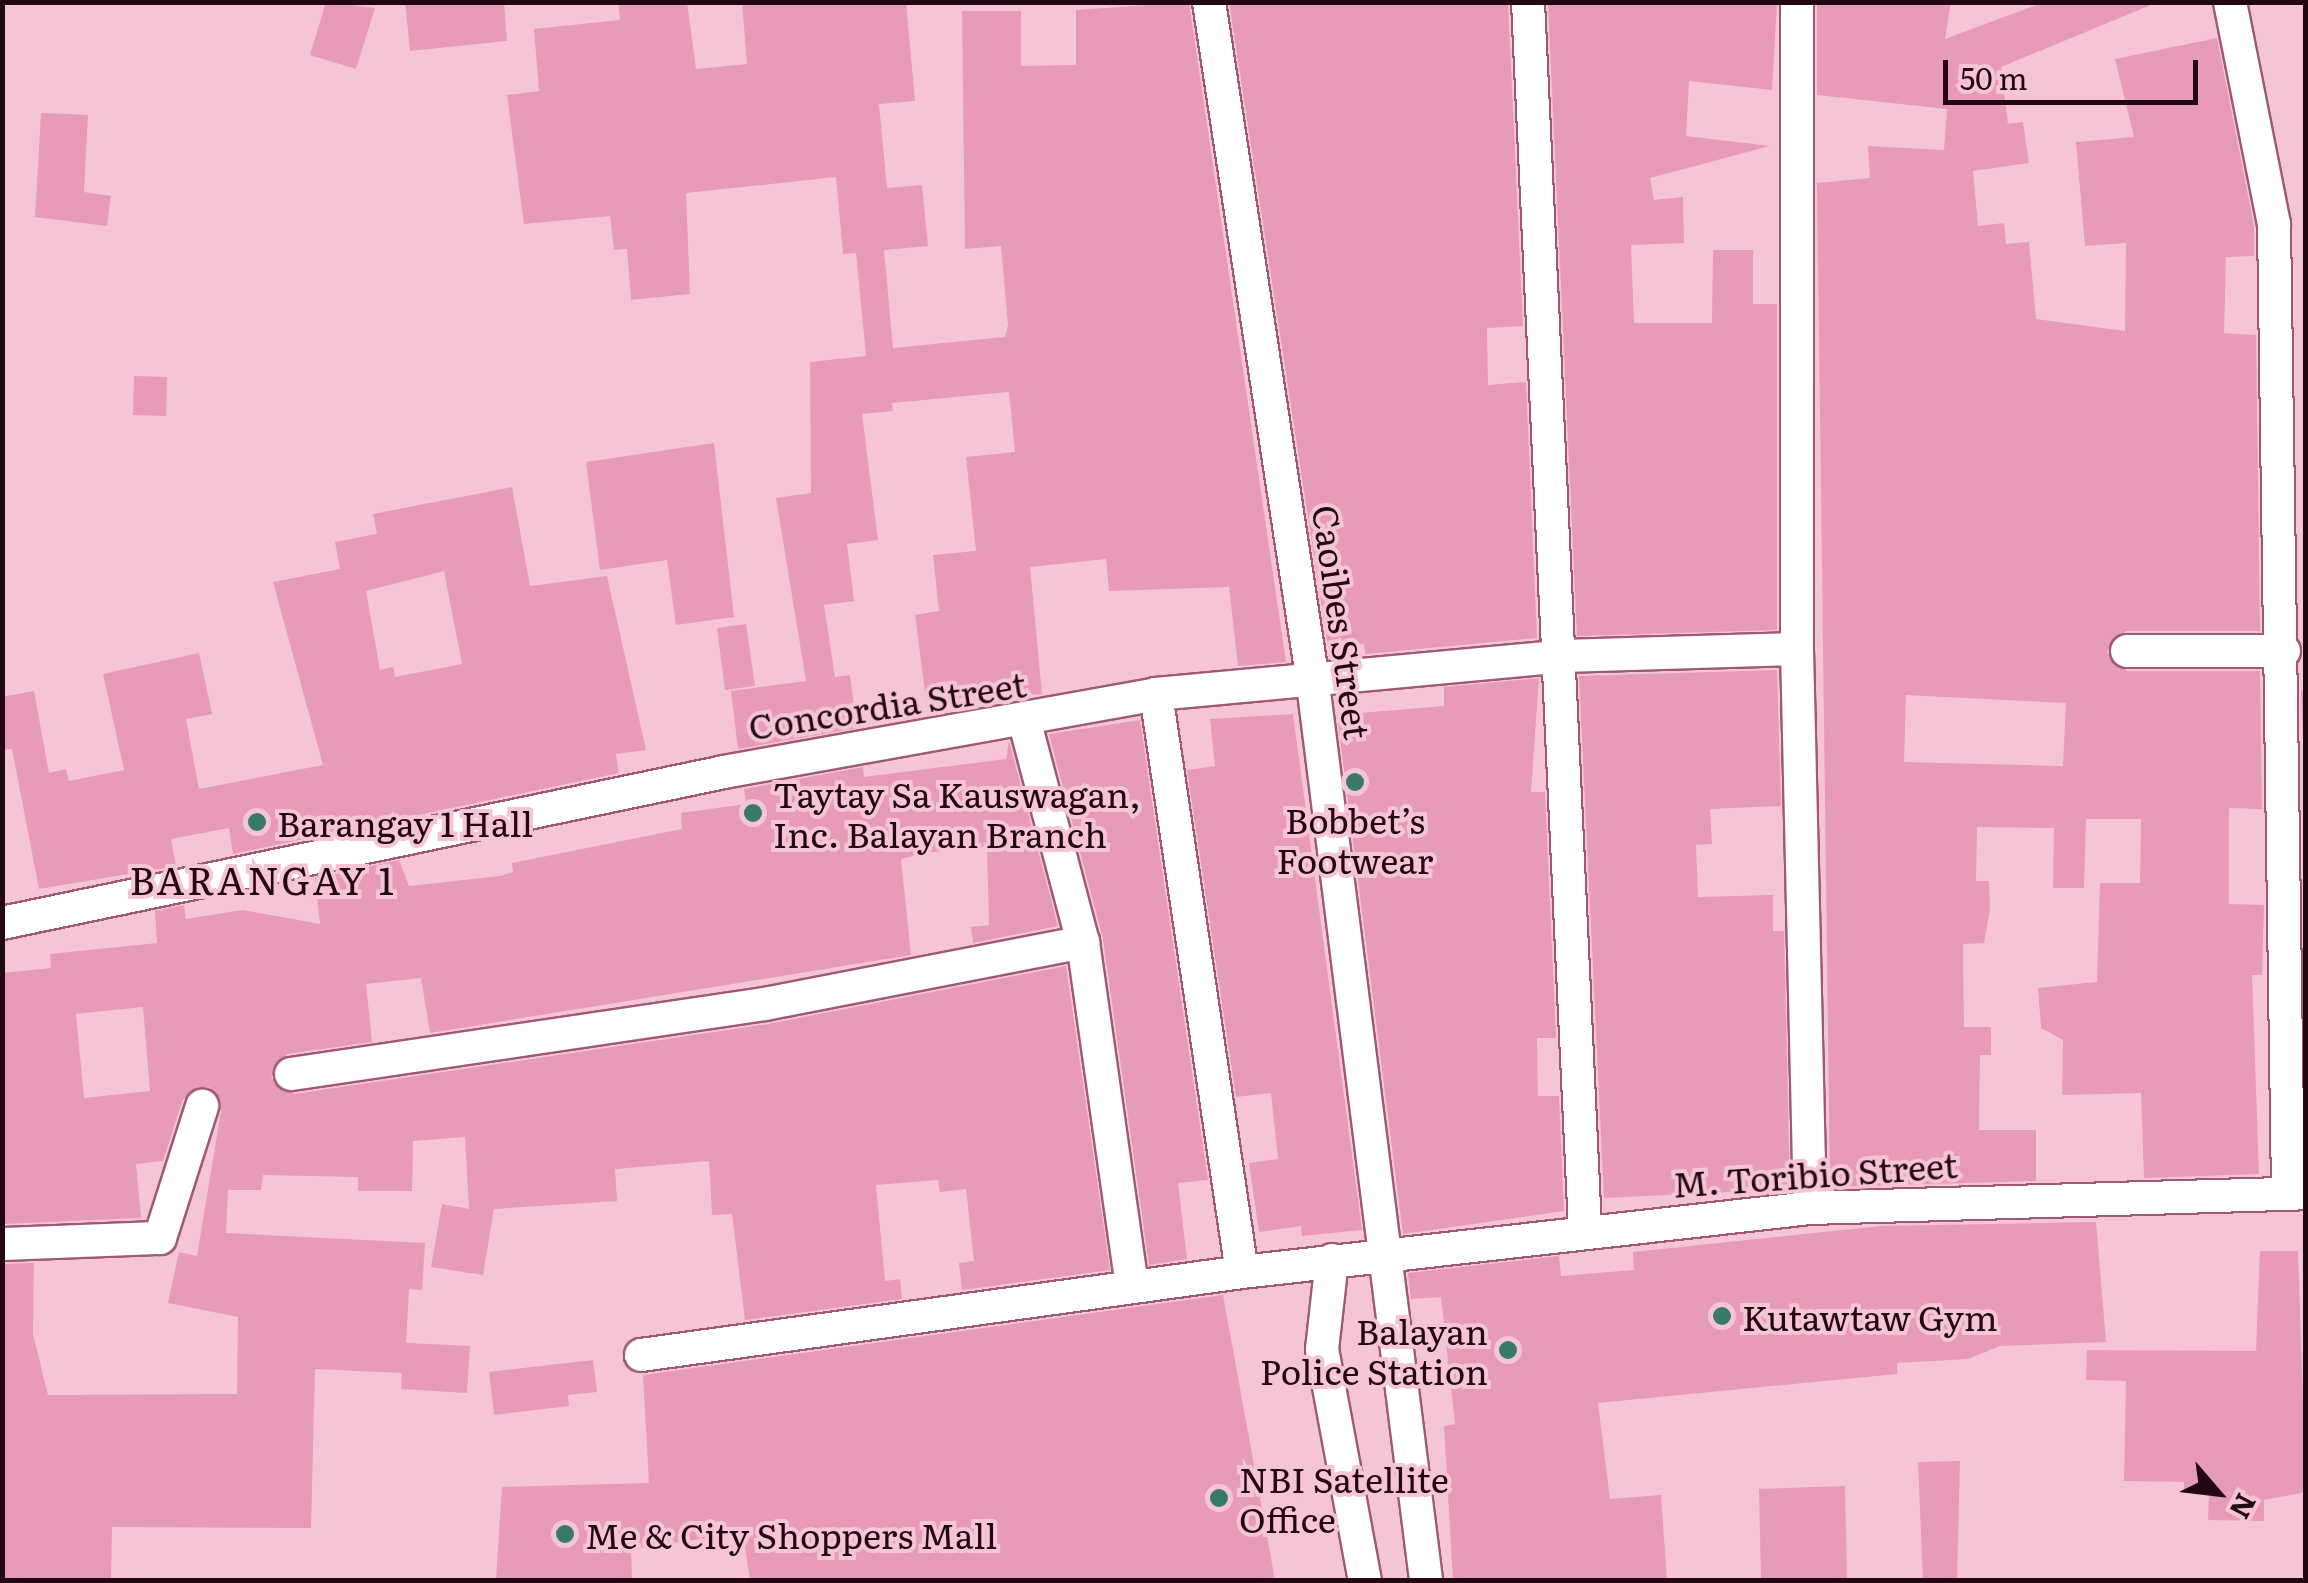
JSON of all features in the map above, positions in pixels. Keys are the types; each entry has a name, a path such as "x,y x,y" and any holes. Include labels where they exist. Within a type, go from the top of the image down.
{"street":[{"name":"Caoibes Street","path":"1209,2 1312,676 1379,1255 1426,1580"},
{"path":"1528,2 1562,656 1585,1230"},
{"path":"1797,2 1797,648 1810,1208"},
{"path":"2230,2 2274,224 2297,1193"},
{"name":"Concordia Street","path":"2,923 724,772 1025,723 1156,694 1312,676 1562,656 1797,648"},
{"path":"2127,651 2284,651"},
{"path":"1156,694 1242,1272"},
{"path":"1025,723 1083,942 1132,1286"},
{"path":"291,1074 764,1004 1083,942"},
{"path":"2,1244 160,1238 202,1106"},
{"name":"M. Toribio Street","path":"641,1355 1132,1286 1585,1230 1810,1208 2297,1193"},
{"path":"1332,1260 1322,1348 1365,1580"}],"building":[{"path":"326,2 375,8 356,69 310,55"},
{"path":"405,2 504,2 507,41 410,51"},
{"path":"618,2 687,2 696,69 747,64 742,2 906,2 915,101 879,104 887,188 922,185 928,246 884,250 893,348 1005,337 1008,325 1001,246 965,249 962,11 1021,11 1021,66 1076,65 1076,10 1189,2 1286,662 1238,666 1229,587 1109,591 1106,559 1030,567 1042,694 926,700 915,615 939,611 933,555 976,551 966,457 1015,452 1009,392 892,403 893,411 862,414 878,540 847,544 854,601 824,605 835,677 850,675 857,728 738,749 731,691 806,681 776,498 811,493 810,362 866,356 856,253 843,254 836,177 686,193 690,294 631,300 627,249 614,250 610,216 524,224 507,95 539,91 534,29 620,20"},
{"path":"1229,2 1508,2 1523,326 1487,328 1488,385 1526,382 1537,638 1365,654 1364,644 1328,647"},
{"path":"1548,2 1777,2 1772,90 1689,81 1686,136 1770,146 1650,178 1654,200 1683,197 1684,243 1631,245 1634,323 1712,323 1713,250 1753,250 1753,304 1777,304 1777,630 1577,636"},
{"path":"1817,2 1951,2 1945,39 2044,2 2158,2 2001,67 2008,124 2023,122 2029,163 1973,171 1978,226 2004,223 2006,244 2029,242 2036,319 2125,331 2126,243 2085,246 2076,142 2134,137 2115,59 2217,38 2254,226 2254,256 2226,257 2224,333 2256,335 2260,631 2126,631 2107,652 2127,671 2260,671 2262,809 2229,808 2229,904 2264,905 2262,975 2252,975 2259,1174 2144,1178 2141,1093 2062,1095 2063,1040 2041,1028 2038,988 2097,982 2100,883 2140,883 2141,819 2086,819 2084,888 2053,888 2054,828 1977,827 1976,881 1989,881 1990,910 1984,943 1963,944 1964,1027 1991,1027 1991,1055 1980,1055 1979,1130 2036,1130 2036,1181 1830,1187 1817,183 1870,178 1868,146 1944,150 1947,109 1817,95","holes":["1906,695 2066,703 2063,766 1904,762"]},
{"path":"41,113 88,115 84,192 111,196 107,226 35,217"},
{"path":"134,376 167,377 166,416 133,415"},
{"path":"714,443 734,617 676,625 667,560 600,570 586,462"},
{"path":"512,487 530,586 607,576 646,750 616,754 619,773 233,854 229,828 171,839 176,866 39,889 12,749 2,750 2,697 34,691 49,773 66,769 69,781 124,770 103,674 199,653 212,714 186,719 199,789 323,765 273,582 340,569 335,542 377,534 373,514","holes":["444,571 462,664 395,677 393,667 380,670 366,591"]},
{"path":"746,624 755,686 725,690 717,628"},
{"path":"1777,670 1781,806 1710,809 1712,844 1696,845 1698,897 1773,895 1773,931 1784,931 1790,1189 1604,1198 1579,676"},
{"path":"1539,678 1531,792 1545,792 1556,1038 1537,1038 1538,1096 1559,1096 1564,1211 1403,1234 1337,715 1444,706 1444,687"},
{"path":"2306,690 2306,811 2301,691"},
{"path":"1293,714 1362,1230 1302,1236 1301,1226 1259,1232 1249,1163 1278,1159 1271,1093 1236,1097 1187,770 1215,766 1210,719"},
{"path":"1140,720 1208,1180 1178,1183 1187,1259 1149,1265 1103,939 1049,734"},
{"path":"1009,741 1058,926 973,943 971,927 989,925 987,847 923,853 901,859 911,955 430,1033 421,978 366,984 372,1042 287,1054 271,1078 294,1094 768,1024 1066,966 1110,1270 962,1290 959,1263 974,1261 966,1189 940,1192 938,1180 876,1185 885,1281 900,1279 902,1299 745,1320 732,1214 712,1215 709,1161 615,1169 617,1201 494,1209 483,1275 431,1267 442,1204 469,1209 465,1137 413,1141 412,1191 358,1191 358,1177 263,1175 261,1190 228,1190 226,1233 425,1243 422,1290 409,1289 406,1343 470,1346 467,1393 401,1389 402,1373 315,1369 311,1528 112,1527 111,1580 2,1580 2,1264 34,1263 33,1334 48,1395 237,1394 238,1317 168,1303 179,1252 197,1256 221,1111 209,1087 183,1099 163,1161 136,1164 141,1218 2,1224 2,973 51,968 50,954 157,943 155,911 184,905 186,919 243,910 320,924 315,878 399,860 409,886 500,876 513,872 512,863 682,829 681,813 746,804 744,789 863,767 864,777 1006,759","holes":["143,1007 150,1091 84,1098 76,1014"]},
{"path":"2096,1222 2106,1342 2000,1346 1968,1359 1897,1363 1897,1374 1598,1403 1610,1499 1661,1495 1667,1580 1453,1580 1444,1426 1455,1424 1441,1297 1411,1299 1408,1273 1559,1256 1561,1276 1634,1270 1633,1252 1881,1226"},
{"path":"2260,1251 2298,1251 2306,1492 2264,1500 2264,1521 2208,1520 2209,1493 2184,1493 2184,1482 2124,1481 2126,1381 2086,1380 2087,1350 2256,1351"},
{"path":"1223,1295 1275,1580 750,1580 743,1533 631,1549 632,1580 496,1580 502,1487 649,1483 643,1375"},
{"path":"593,1360 597,1392 568,1395 569,1406 494,1415 489,1372"},
{"path":"1960,1461 1957,1580 1923,1580 1918,1462"},
{"path":"1845,1486 1847,1580 1761,1580 1759,1489"}],"place":[{"name":"Bobbet’s Footwear","path":"1355,782"},
{"name":"Taytay Sa Kauswagan, Inc. Balayan Branch","path":"753,813"},
{"name":"Barangay 1 Hall","path":"257,822"},
{"name":"Kutawtaw Gym","path":"1722,1316"},
{"name":"Balayan Police Station","path":"1508,1350"},
{"name":"NBI Satellite Office","path":"1219,1498"},
{"name":"Me & City Shoppers Mall","path":"565,1534"}],"district":[{"name":"BARANGAY 1","path":"263,879"}]}
